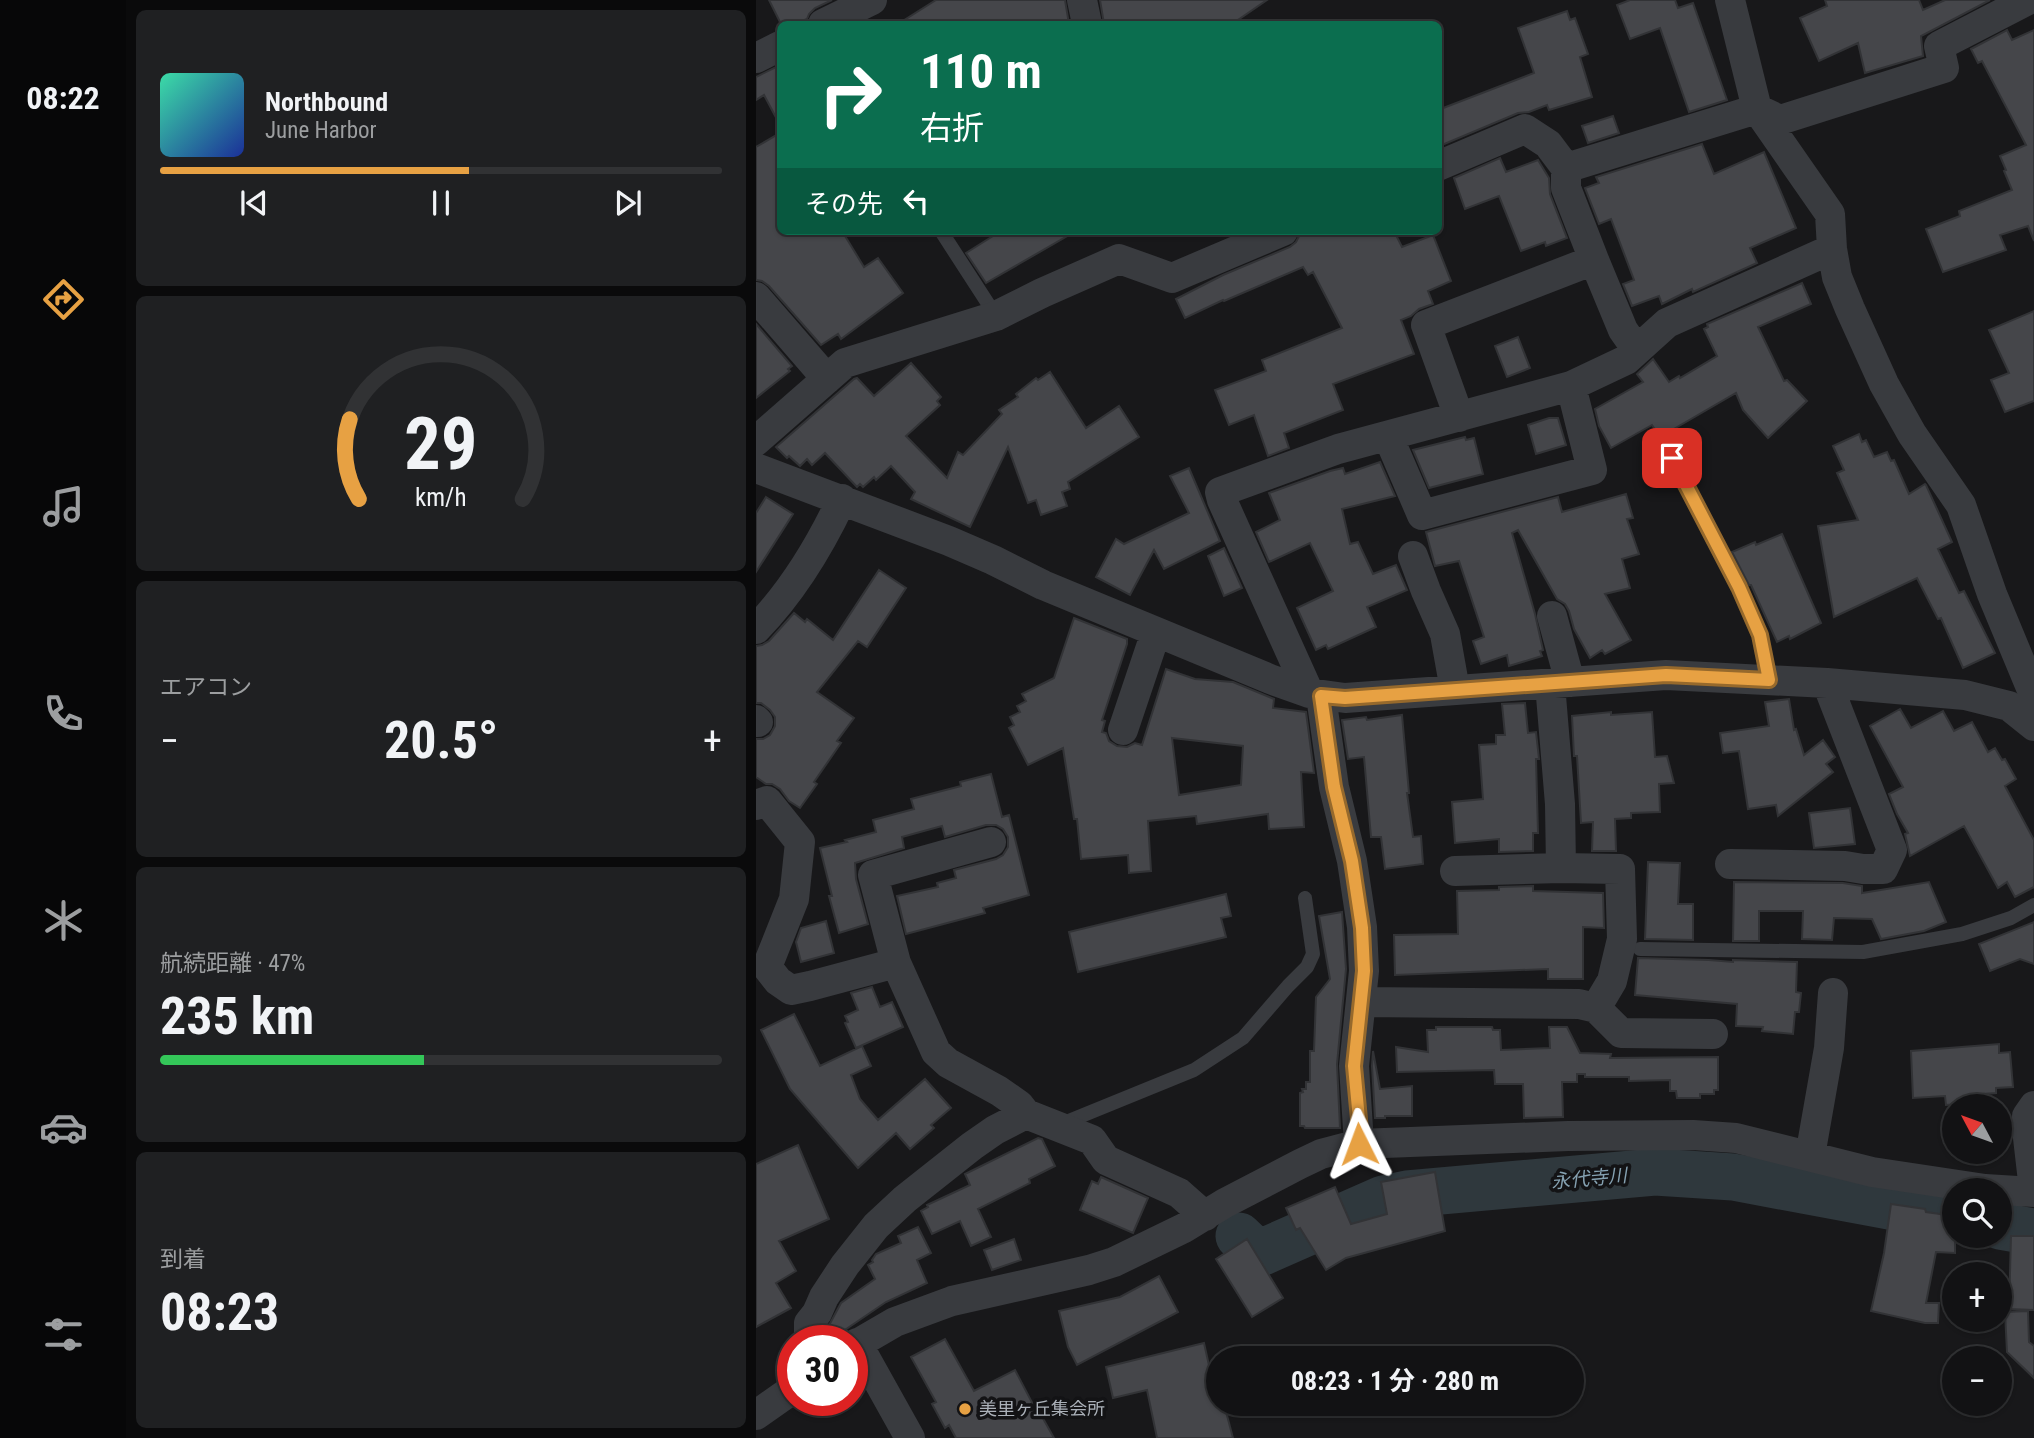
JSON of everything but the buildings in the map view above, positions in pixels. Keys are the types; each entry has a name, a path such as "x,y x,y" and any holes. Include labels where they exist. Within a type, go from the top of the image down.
{"street":[{"path":"829,21 872,0"},
{"path":"1082,0 1086,21"},
{"path":"1730,0 1757,109 1830,214 1837,277 1884,384 1912,434 1961,505 1992,594 2034,695"},
{"path":"1566,168 1757,109 1780,120 1944,68 1939,46 2032,1"},
{"path":"756,58 777,48"},
{"path":"1442,164 1525,129 1548,144 1566,168 1566,188 1594,260 1623,330 1637,350"},
{"path":"756,441 845,363 996,316 1119,259 1172,278 1274,235"},
{"path":"1359,1144 1354,1066 1364,971 1362,928 1352,861 1315,694 1220,492 1324,453 1571,386 1626,360 1667,323 1832,249"},
{"path":"1459,417 1426,325 1594,260"},
{"path":"756,297 827,379"},
{"path":"1388,436 1422,515 1592,470 1571,386"},
{"path":"756,468 949,541 1043,586 1270,679 1315,694 1345,698 1666,675 1827,683 1965,695 2009,706 2034,726"},
{"path":"756,629 785,597 829,528 842,499"},
{"path":"1413,556 1444,634 1455,690"},
{"path":"1552,616 1560,683 1561,868"},
{"path":"1123,730 1156,632"},
{"path":"1730,864 1883,869 1892,850 1827,683"},
{"path":"756,805 767,801 800,842 794,900 767,967 778,981 791,990 896,963"},
{"path":"991,842 873,875 896,963 936,1052 948,1063 999,1091 1027,1114 1092,1140 1107,1160 1180,1193 1205,1216"},
{"path":"1455,871 1620,869 1622,939 1612,981 1596,1008"},
{"path":"1810,1156 1829,1048 1833,993"},
{"path":"1361,1002 1579,1003 1596,1008 1621,1032 1713,1034"},
{"path":"868,1338 895,1322 952,1301 1114,1262 1184,1228 1300,1164 1321,1154 1359,1144 1382,1141 1693,1135 1736,1138 1872,1172 1985,1189 2034,1191 2027,1116 2034,1106"},
{"path":"809,1325 845,1265 876,1226 905,1199 972,1146 995,1130 1027,1114"},
{"path":"868,1367 910,1438"},
{"path":"756,1415 777,1400"}],"lane":[{"path":"944,235 996,316"},
{"path":"1672,458 1760,635 1769,680"},
{"path":"1058,1125 1194,1070 1243,1038 1307,967 1313,954 1305,898"},
{"path":"1640,949 1863,952 1962,933 2011,918 2034,905"}],"waterway":[{"name":"永代寺川","path":"1239,1236 1258,1254 1383,1199 1407,1194 1655,1172 1733,1177 1942,1216"},
{"name":"永代寺川","path":"2012,1228 2034,1232"}],"place":[{"name":"美里ヶ丘集会所","path":"965,1409"}],"route":[{"path":"1359,1144 1354,1066 1364,971 1362,928 1352,861 1334,787 1321,696 1345,698 1666,675 1769,680 1760,635 1739,587 1672,458"}]}
